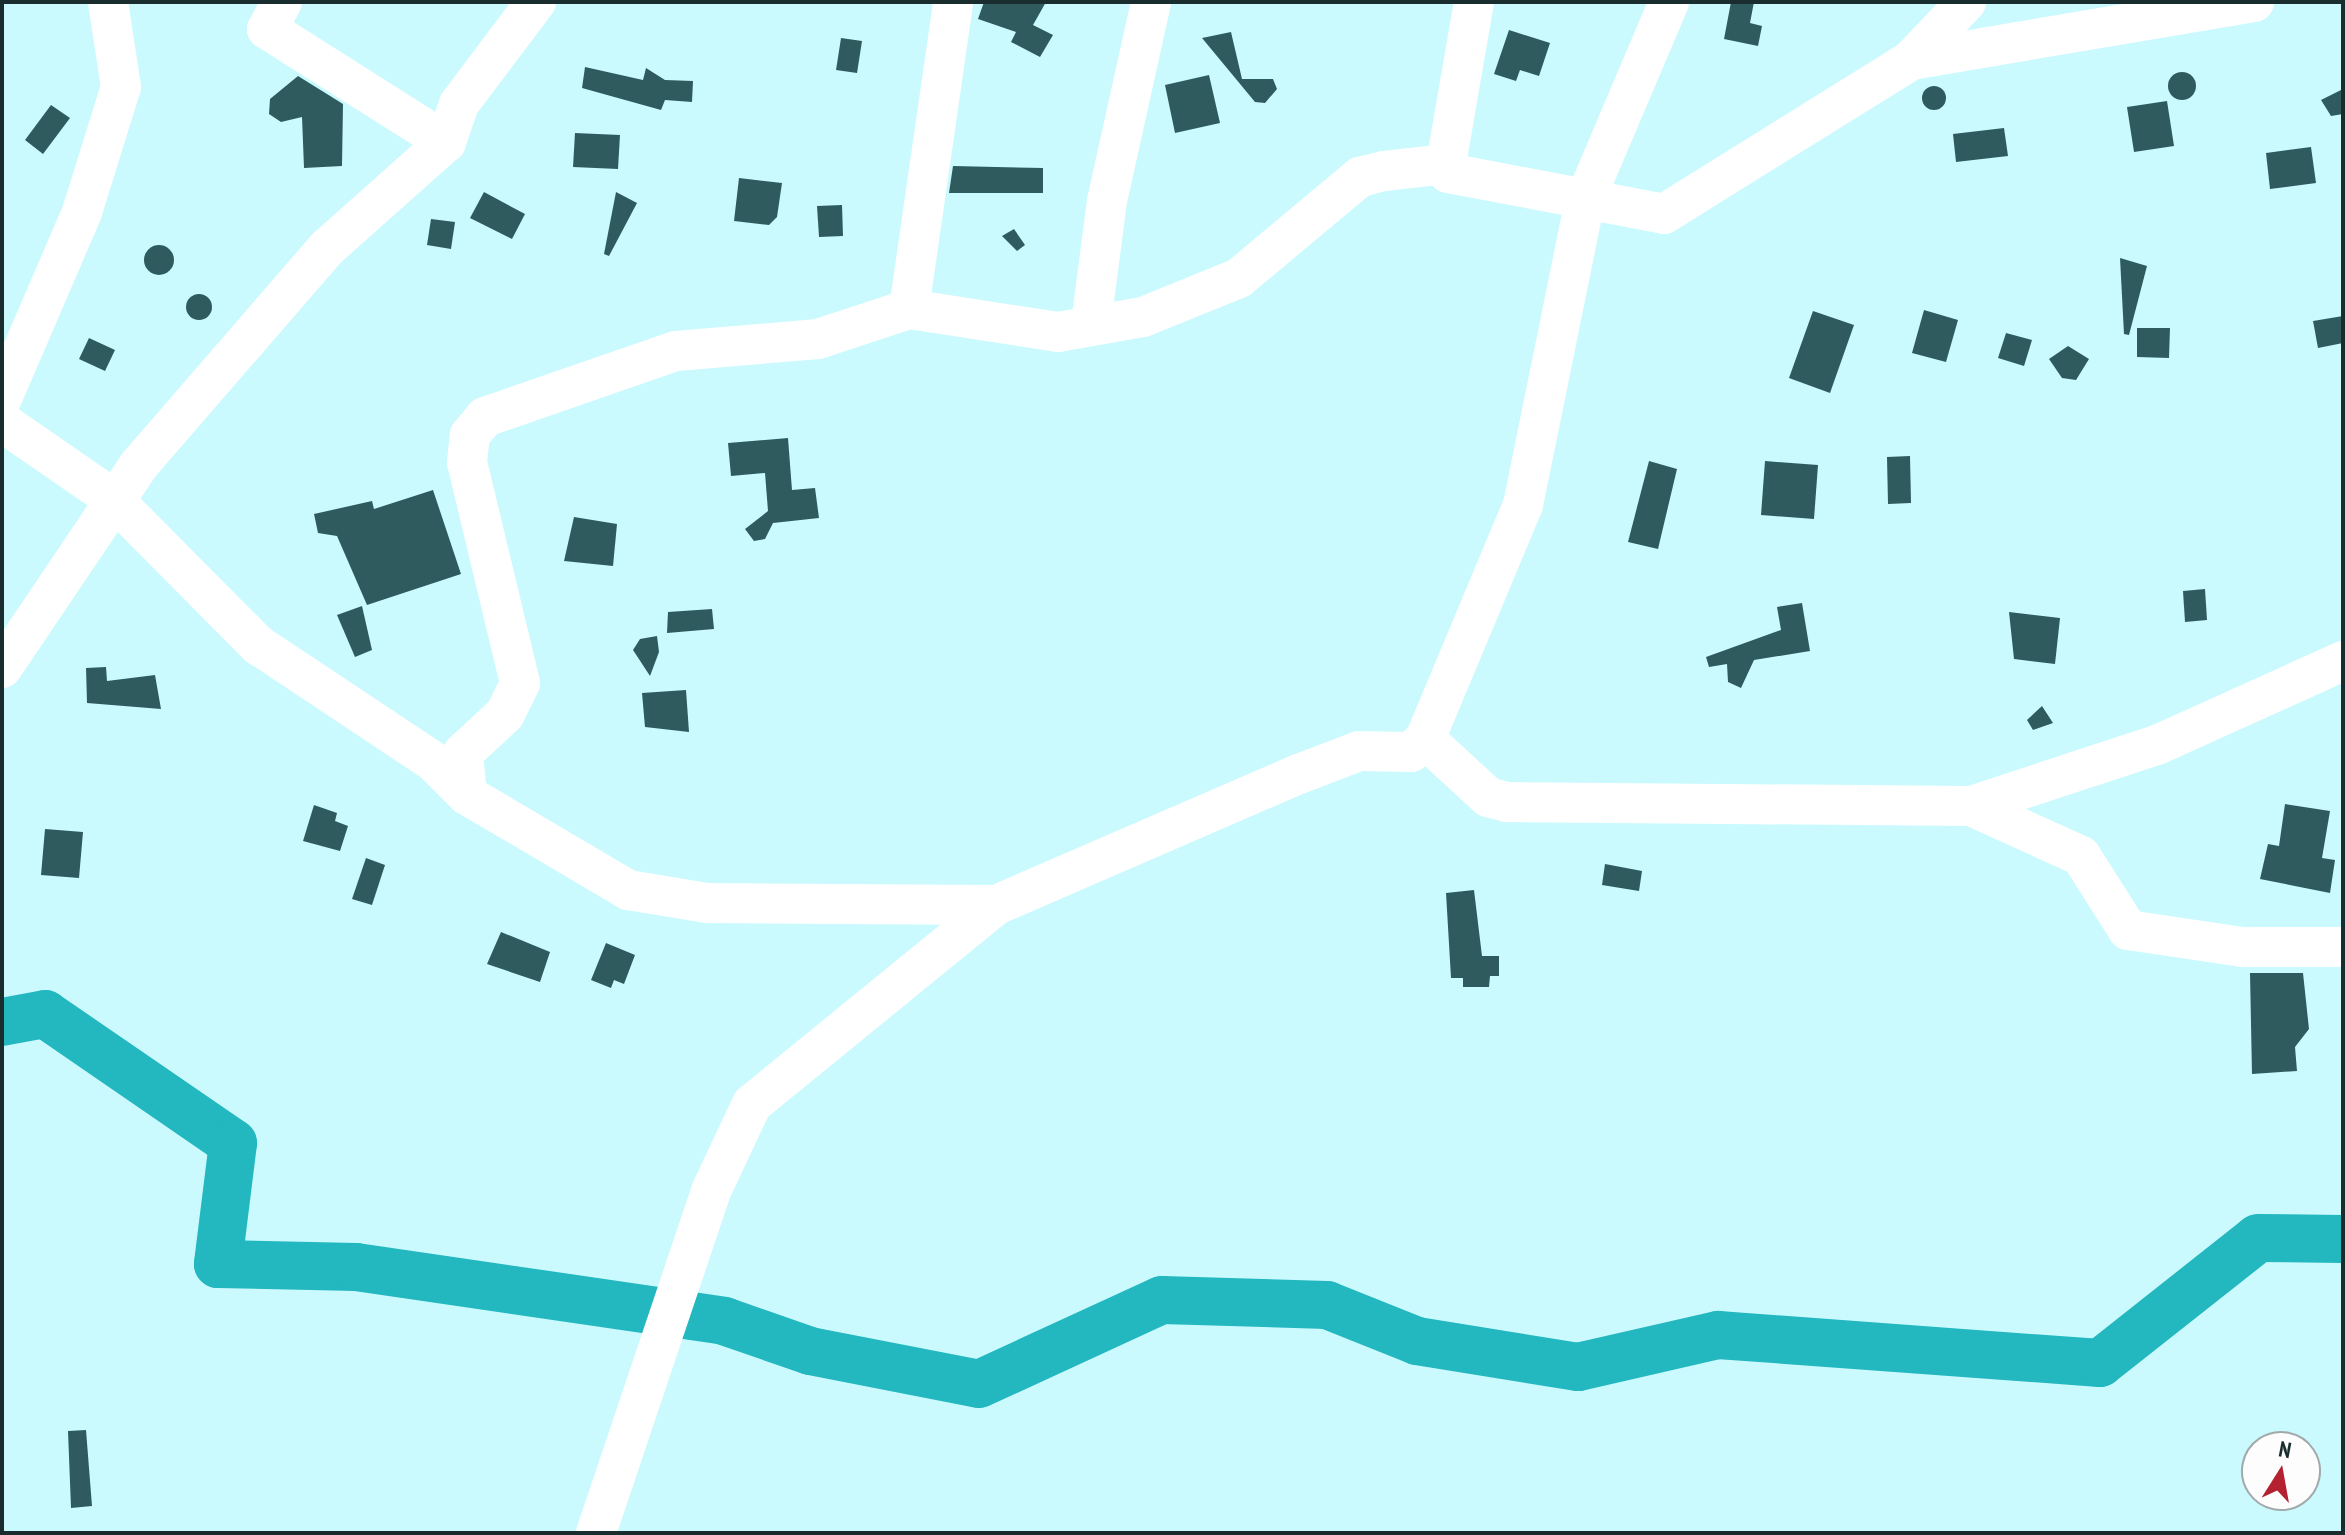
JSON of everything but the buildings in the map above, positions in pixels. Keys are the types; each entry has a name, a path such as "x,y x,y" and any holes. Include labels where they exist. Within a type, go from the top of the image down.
{"street":[{"path":"108,2 121,87 82,212 2,414 112,498 219,614 434,762 467,795 628,890 721,903 996,905"},
{"path":"282,2 267,29 446,142"},
{"path":"2,668 112,498 327,248 446,142 459,104 536,2"},
{"path":"909,309 953,2"},
{"path":"1091,324 1107,201 1151,2"},
{"path":"1474,2 1446,164 1448,173 1664,214 1911,60 1966,2"},
{"path":"596,1533 648,1372 695,1255 711,1191 752,1104 996,905 1299,774 1359,751 1411,752 1425,739 1523,505 1585,200 1669,2"},
{"path":"1911,60 2254,2"},
{"path":"467,795 463,753 505,714 520,683 467,462 470,435 485,417 676,351 818,339 909,309 1058,332 1143,317 1239,278 1360,177 1446,164"},
{"path":"1425,739 1488,797 1507,802 1971,806 2157,745 2343,661"},
{"path":"1971,806 2081,856 2128,930 2243,947 2343,947"}],"waterway":[{"path":"2,1022 45,1014 233,1143 218,1264 356,1267 724,1321 810,1351 979,1384 1162,1300 1327,1305 1417,1341 1578,1367 1718,1335 2100,1363 2258,1238 2343,1239"}]}
